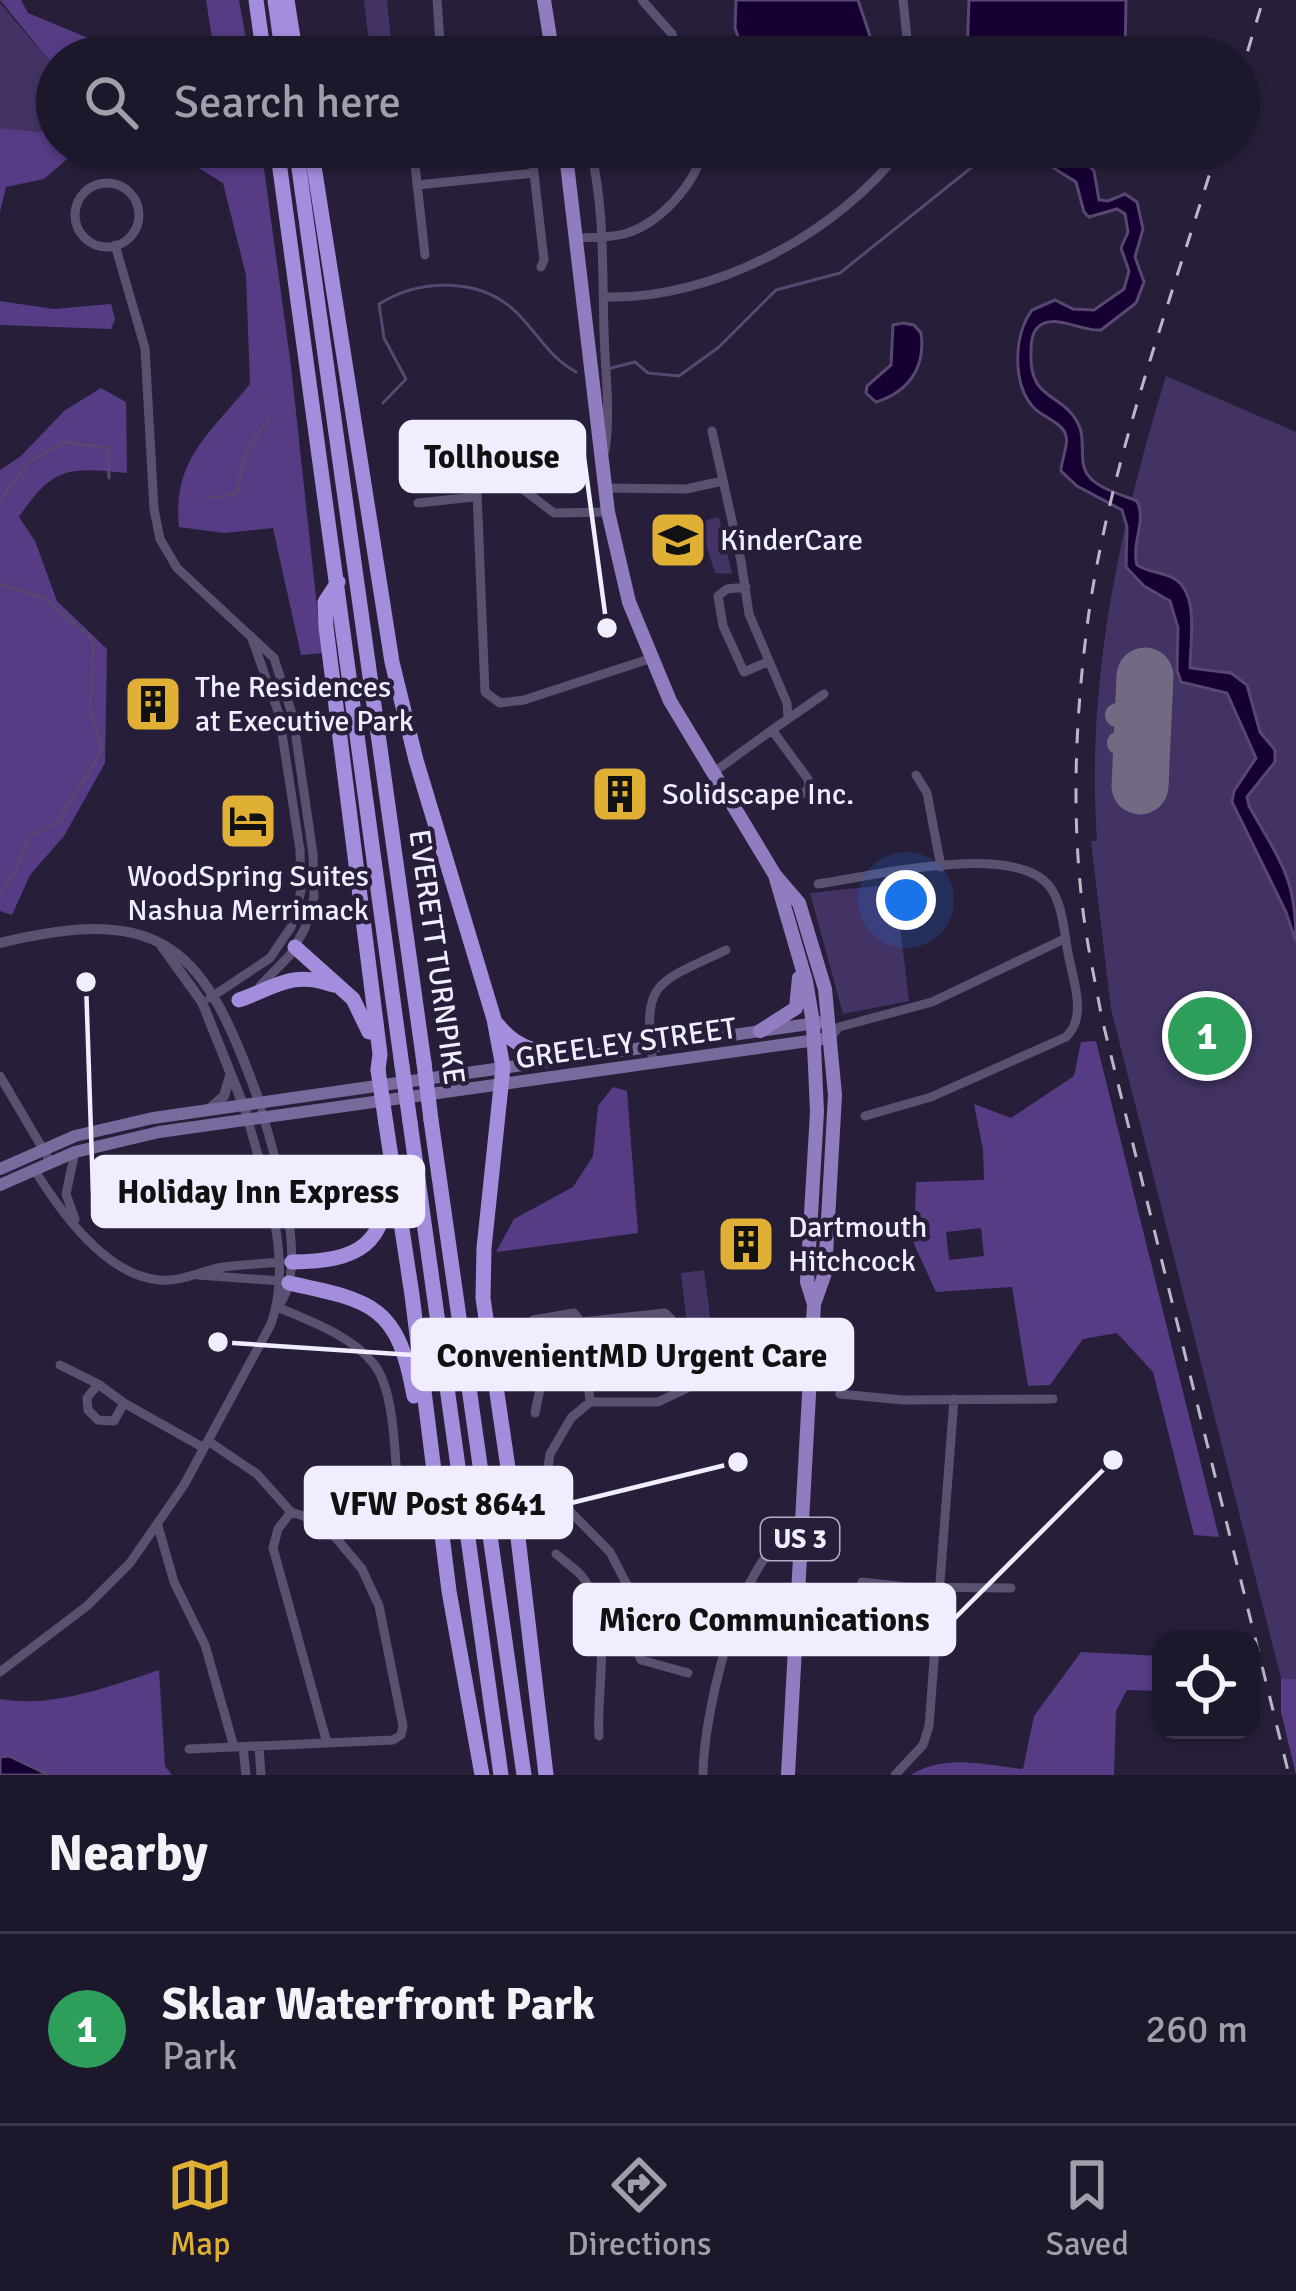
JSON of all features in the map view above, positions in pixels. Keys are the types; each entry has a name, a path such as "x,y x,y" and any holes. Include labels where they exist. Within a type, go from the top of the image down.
{"highway":[{"path":"256,0 261,36"},
{"path":"275,0 280,36"},
{"path":"287,0 293,36"},
{"name":"EVERETT TURNPIKE","path":"280,168 408,1072 410,1122 501,1775"},
{"name":"EVERETT TURNPIKE","path":"299,168 524,1775"},
{"path":"313,168 392,662 416,760 494,1019 503,1067 483,1298 546,1775"},
{"path":"338,582 325,602 326,627 380,1054 378,1070"},
{"path":"290,942 362,1012 378,1070 449,1592 482,1775"},
{"path":"239,1000 278,981 307,979 338,987"},
{"path":"494,1019 512,1041 529,1050 581,1055"},
{"path":"286,1262 344,1258 374,1237 387,1199 386,1124"},
{"path":"284,1282 358,1301 375,1308 394,1327 407,1355 416,1407 429,1445"}],"main road":[{"path":"544,0 550,36"},
{"name":"US 3","path":"568,168 608,512 623,583 649,659 670,701 775,875 799,903 820,967 835,1095 824,1282 814,1304"},
{"name":"US 3","path":"775,875 799,961 828,1027"},
{"path":"760,1031 796,1008 799,961"},
{"name":"US 3","path":"788,1775 814,1304 807,1282 817,1112 814,1040 828,1027"},
{"name":"GREELEY STREET","path":"48,1154 104,1128 408,1072 503,1067 760,1031 828,1027"},
{"name":"GREELEY STREET","path":"48,1154 264,1117 814,1040"},
{"path":"0,1168 48,1154"},
{"path":"0,1185 34,1169 48,1154"}],"street":[{"path":"436,0 439,36"},
{"path":"642,0 673,36"},
{"path":"903,0 907,36"},
{"path":"415,168 425,255"},
{"path":"534,168 541,267"},
{"path":"595,168 606,297 609,425 603,469"},
{"path":"576,238 624,234 650,223 697,168"},
{"path":"606,297 684,290 791,244 850,204 883,168"},
{"path":"417,185 535,173"},
{"path":"98,184 122,187 137,207 135,229 115,245 91,242 76,222 81,196 98,184"},
{"path":"115,245 145,348 154,509 160,539 177,568 274,658 290,699 313,854 312,906 274,974 221,1009"},
{"path":"712,431 749,614 787,703 788,718"},
{"path":"608,512 554,513 508,478 486,482 474,497 484,684 488,697 500,703 524,700 649,659"},
{"path":"605,488 686,489 723,482"},
{"path":"418,503 474,497"},
{"path":"746,587 727,589 718,596 723,626 744,673 767,662"},
{"path":"714,772 824,694"},
{"path":"772,730 808,779 809,789 800,796"},
{"path":"916,775 927,794 941,867"},
{"path":"818,884 988,862 1041,878 1057,902 1078,1010 1074,1030 931,1097 865,1116"},
{"path":"0,944 94,927 123,931 185,957 215,995 259,1101 291,1236 286,1297 158,1526 102,1592 0,1672"},
{"name":"GREELEY STREET","path":"828,1027 932,1002 1064,939"},
{"path":"202,1002 258,969 290,942"},
{"path":"161,945 202,1002 231,1073 286,1262"},
{"path":"653,1064 647,1011 657,987 726,950"},
{"path":"208,1109 224,1096 231,1073"},
{"path":"0,1076 48,1154"},
{"path":"75,1152 66,1194 84,1234"},
{"path":"34,1169 84,1234 114,1260 147,1277 164,1280 222,1267 286,1262"},
{"path":"198,1275 284,1282"},
{"path":"277,1307 363,1352 377,1367 387,1397 400,1508"},
{"path":"535,1413 543,1374 533,1320 574,1313 581,1322 590,1402"},
{"path":"581,1322 665,1313 672,1320 676,1393"},
{"path":"60,1365 257,1474 291,1511 312,1519 336,1538 372,1587 402,1716 401,1735 392,1740 189,1750"},
{"path":"730,1639 647,1612 626,1585 610,1552 564,1509 548,1484 550,1454 559,1435 590,1402 658,1402 745,1372 750,1365 811,1366"},
{"path":"98,1384 87,1398 94,1418 114,1420 124,1402"},
{"path":"841,1394 903,1400 1053,1399"},
{"path":"895,1775 923,1745 929,1726 954,1399"},
{"path":"291,1511 278,1528 273,1548 327,1743"},
{"path":"158,1526 174,1582 205,1645 246,1775"},
{"path":"704,1775 707,1712 730,1639 764,1558 774,1547 800,1544"},
{"path":"556,1554 584,1578 604,1630 597,1692 599,1736"},
{"path":"862,1582 1011,1588"},
{"path":"647,1612 640,1627 640,1660 688,1673"},
{"path":"604,1630 640,1627"},
{"path":"259,1746 261,1775"}],"shaded area":[{"path":"0,0 21,0 28,13 83,36 36,36 36,44"},
{"path":"206,0 239,0 245,36 212,36"},
{"path":"364,0 387,0 391,36 368,36"},
{"path":"736,0 858,0 870,36 738,36"},
{"path":"969,0 1126,0 1125,36 968,36"},
{"path":"0,3 36,45 36,132 0,128"},
{"path":"0,128 36,132 36,168 57,168 44,179 6,187 0,212"},
{"path":"199,168 264,168 322,653 301,655 273,528 224,533 179,527 178,503 188,465 250,384 246,275 223,183"},
{"path":"1054,168 1091,168 1099,200 1125,194 1137,202 1143,229 1135,257 1144,282 1136,303 1101,330 1052,321 1038,327 1032,340 1032,370 1042,389 1074,416 1080,428 1083,464 1091,479 1137,501 1137,565 1173,578 1187,594 1192,619 1190,668 1231,673 1247,685 1260,732 1275,750 1275,762 1247,797 1289,885 1296,942 1232,802 1256,758 1227,693 1181,682 1178,628 1170,601 1144,586 1126,567 1127,527 1122,510 1077,486 1061,471 1065,433 1035,409 1022,387 1019,347 1032,310 1055,300 1073,309 1094,310 1124,289 1129,271 1121,248 1128,232 1125,214 1117,209 1089,217 1076,182"},
{"path":"0,301 53,309 111,304 115,319 111,329 0,325"},
{"path":"903,323 921,333 921,357 906,385 876,402 866,393 867,386 891,365 893,325"},
{"path":"1166,376 1296,432 1296,1679 1281,1678 1111,1009 1091,841 1097,841 1097,722 1110,606 1134,491"},
{"path":"101,388 126,402 127,473 64,474 42,488 19,517 35,541 57,601 107,649 105,763 64,836 30,875 12,915 0,911 0,470 21,456 64,411"},
{"path":"719,517 732,574 715,573 699,522"},
{"path":"895,884 909,1001 843,1014 810,893"},
{"path":"1096,1041 1219,1537 1194,1535 1153,1372 1117,1333 1083,1339 1050,1385 1028,1386 1012,1287 936,1292 914,1244 916,1182 984,1180 974,1104 1011,1118 1074,1076 1081,1042","holes":["981,1228 984,1256 949,1260 946,1232"]},
{"path":"613,1087 627,1091 638,1233 496,1252 514,1219 573,1187 593,1156 598,1106"},
{"path":"704,1270 716,1363 692,1366 681,1273"},
{"path":"1081,1652 1152,1656 1152,1691 1127,1690 1116,1711 1114,1775 911,1775 951,1762 1023,1769 1034,1716"},
{"path":"159,1670 165,1766 172,1775 0,1775 0,1699 61,1698"},
{"path":"1281,1678 1296,1679 1296,1775 1281,1712"},
{"path":"9,1756 49,1775 0,1775 0,1757"}],"waterway":[{"path":"611,368 635,362 648,373 679,376 719,347 776,290 840,273 971,168"},
{"path":"383,403 406,379 384,338 379,304 431,286 468,287 502,301 558,360 576,372"},
{"path":"208,498 237,494 247,453 270,419"},
{"path":"0,500 30,461 65,442 108,448 109,478"},
{"path":"0,584 42,597 94,640 90,710 102,750 57,823 29,836 0,894"}],"taxiway":[{"path":"1117,715 1143,717"},
{"path":"1119,743 1142,744"}],"runway":[{"path":"1140,786 1145,676"}],"railway":[{"path":"1252,36 1263,0"},
{"path":"1211,168 1145,377 1099,553 1081,684 1077,830 1084,917 1102,1019 1289,1775"}],"place":[{"name":"KinderCare","path":"678,540"},
{"name":"Tollhouse","path":"607,628"},
{"name":"The Residences at Executive Park","path":"153,704"},
{"name":"Solidscape Inc.","path":"620,794"},
{"name":"WoodSpring Suites Nashua Merrimack","path":"248,821"},
{"name":"Holiday Inn Express","path":"86,982"},
{"name":"Sklar Waterfront Park","path":"1207,1036"},
{"name":"Dartmouth Hitchcock","path":"746,1244"},
{"name":"ConvenientMD Urgent Care","path":"218,1342"},
{"name":"Micro Communications","path":"1113,1460"},
{"name":"VFW Post 8641","path":"738,1462"}]}
